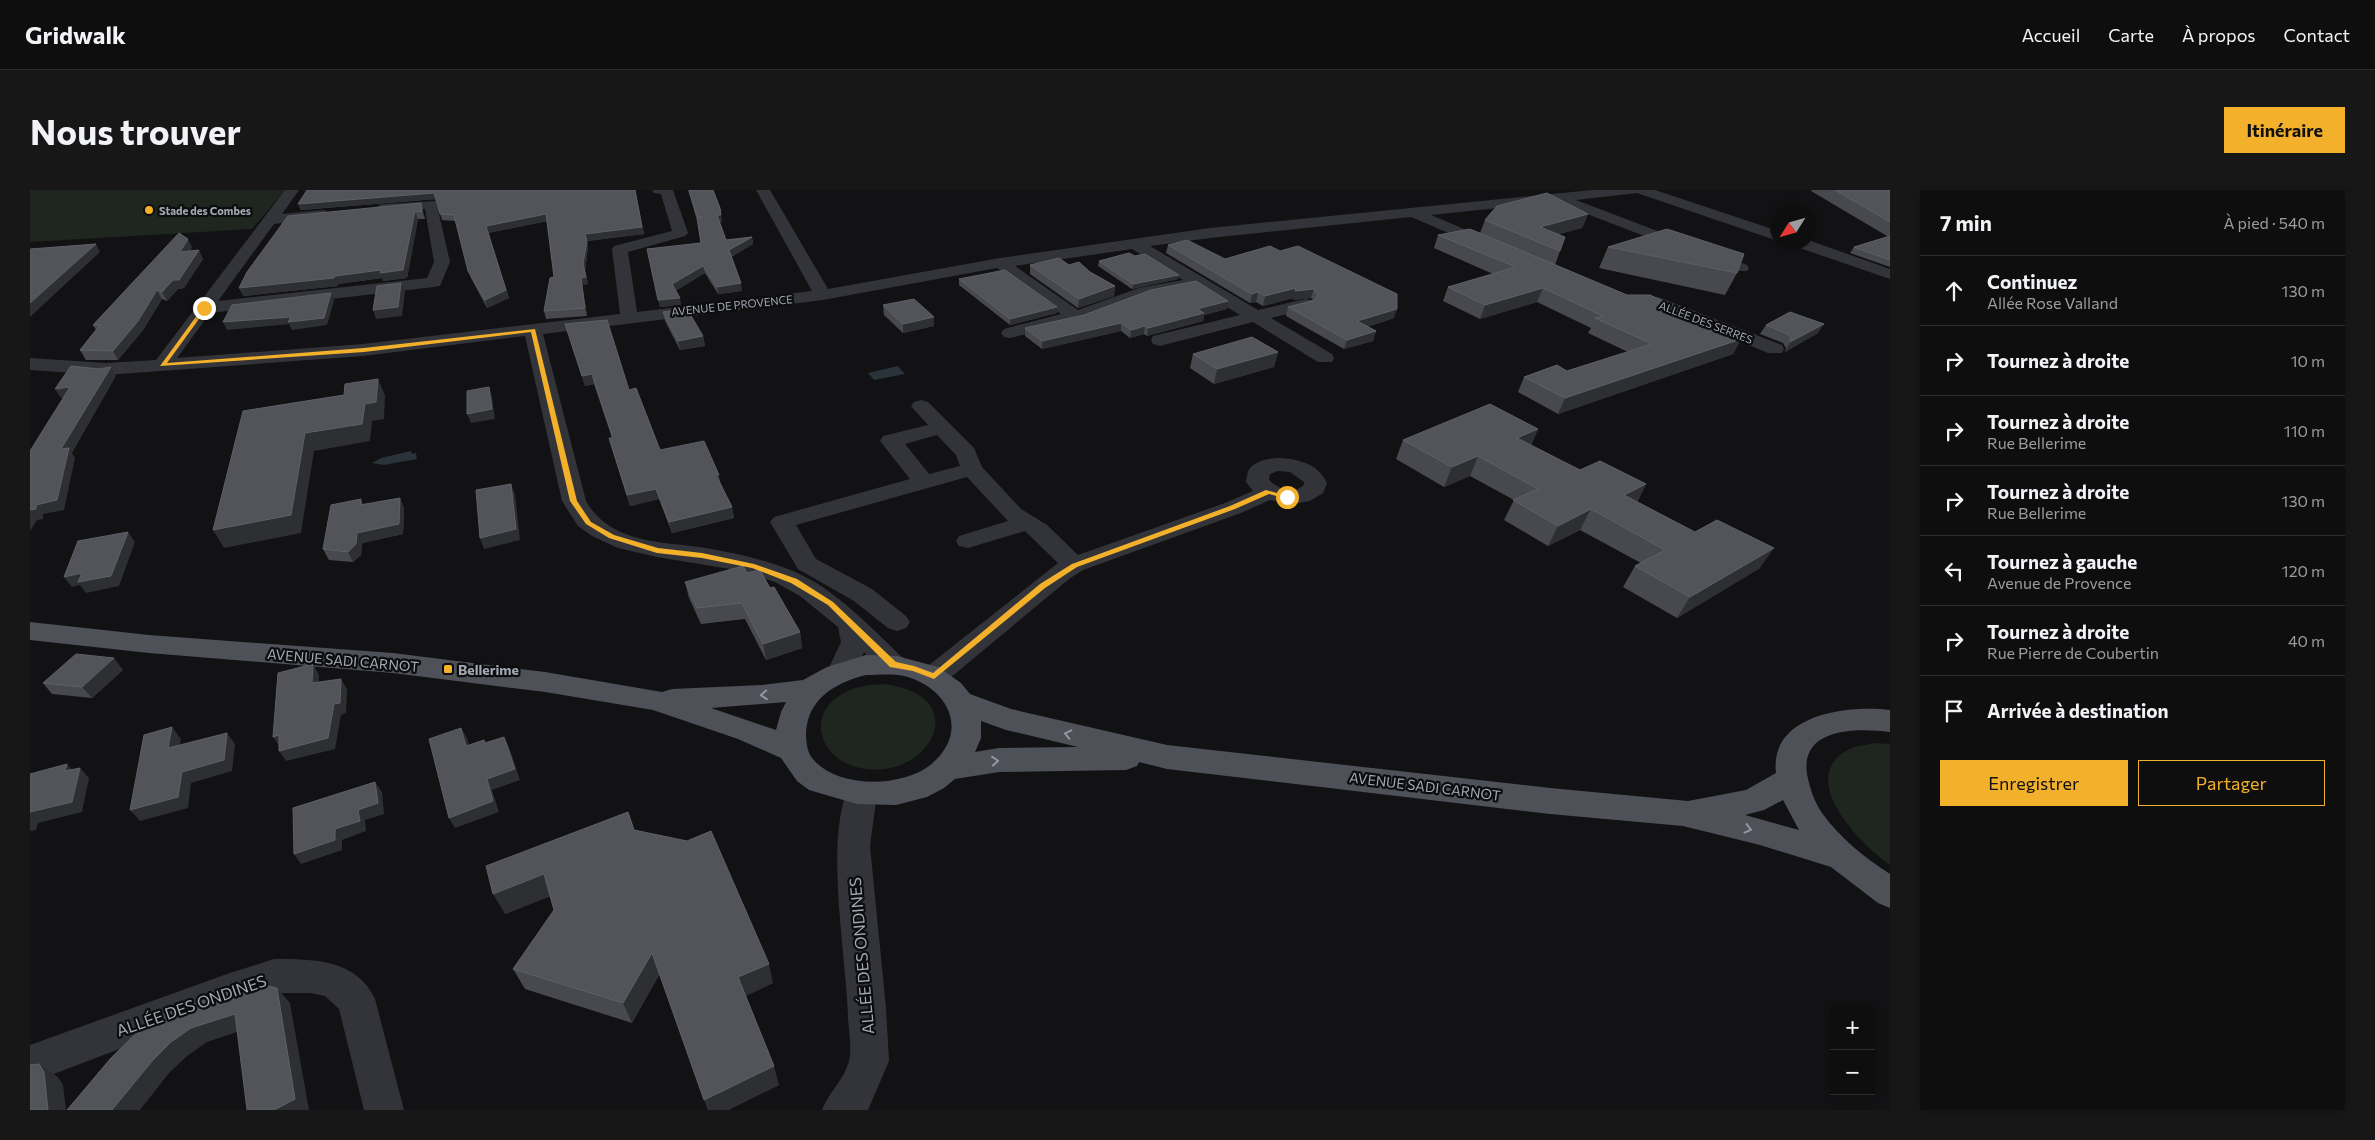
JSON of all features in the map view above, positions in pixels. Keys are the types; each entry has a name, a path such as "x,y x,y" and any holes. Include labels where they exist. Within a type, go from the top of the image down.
{"main road":[{"name":"AVENUE SADI CARNOT","path":"30,631 149,644 430,667 654,700 749,731 792,750"},
{"path":"866,665 893,665 914,668 934,676 950,688 961,702 966,718 966,735 960,753 947,768 930,781 908,790 885,794 861,794 837,789 817,780 802,766 792,750 790,734 792,718 800,702 812,689 841,672 866,665"},
{"name":"AVENUE SADI CARNOT","path":"654,700 762,695 812,689"},
{"name":"AVENUE SADI CARNOT","path":"961,702 1006,719 1167,757 1683,813 1760,832 1843,857"},
{"path":"1889,720 1852,719 1822,725 1801,738 1790,756 1791,780 1800,804 1817,830 1843,857 1890,893"},
{"name":"AVENUE SADI CARNOT","path":"947,768 999,760 1167,757"},
{"name":"AVENUE SADI CARNOT","path":"1683,813 1753,801 1791,780"}],"street":[{"path":"162,365 292,190"},
{"path":"629,317 620,249 680,233 667,191 659,190"},
{"path":"763,190 823,295"},
{"name":"AVENUE DE PROVENCE","path":"30,364 106,369 364,350 823,295 1000,263 1079,259 1136,244 1196,236 1294,230 1376,216 1634,190"},
{"path":"1641,190 1770,233"},
{"path":"1555,198 1741,268"},
{"path":"204,308 434,282 442,262 430,204 365,210"},
{"path":"270,220 337,213"},
{"path":"1414,213 1503,251"},
{"path":"1136,244 1254,317 1325,358"},
{"path":"1815,248 1890,274"},
{"path":"1000,263 1077,316"},
{"path":"1010,333 1077,316 1151,290 1197,282"},
{"path":"1112,285 1132,298"},
{"name":"ALLÉE DES SERRES","path":"1618,300 1627,304 1658,302 1775,348"},
{"path":"1160,340 1305,304"},
{"path":"534,330 574,501 588,523 612,537 657,551 702,556 754,566 794,581 831,603 893,665"},
{"path":"921,406 966,453 972,468 1013,514 1039,530 1074,565"},
{"path":"924,482 891,441 941,428"},
{"path":"897,622 863,595 807,564 782,522 972,468"},
{"path":"934,676 1043,586 1074,565 1233,508 1269,492"},
{"path":"968,541 1027,523"},
{"path":"841,672 855,642 851,624"},
{"name":"ALLÉE DES ONDINES","path":"842,1110 853,1098 869,1061 868,1008 853,846 861,794"},
{"name":"ALLÉE DES ONDINES","path":"30,1064 227,990 274,976 310,976 335,981 356,999 384,1110"}],"shaded area":[{"name":"Stade des Combes","path":"30,190 285,190 252,229 30,242"},
{"path":"898,366 905,374 874,380 868,373"},
{"path":"411,451 412,454 416,453 417,459 384,465 372,463 381,458"},
{"path":"883,684 912,692 929,704 935,720 932,737 921,752 904,764 881,769 856,767 834,755 827,746 822,736 823,715 829,705 849,690"},
{"path":"1875,743 1890,744 1890,865 1863,842 1837,809 1830,791 1828,775 1835,760 1852,748"}],"building":[{"path":"307,190 635,190 642,227 585,234 587,241 583,264 586,277 581,278 585,308 544,311 550,278 554,277 546,214 486,226 506,290 485,300 468,271 454,215 440,214 434,193 298,204"},
{"path":"689,190 713,190 720,208 721,215 717,215 726,240 752,237 729,250 741,283 717,287 703,266 672,284 680,298 658,300 647,249 701,243 697,218 703,217 697,217"},
{"path":"1835,190 1890,190 1890,222"},
{"path":"1547,193 1588,214 1540,227 1565,237 1560,251 1485,220 1497,206"},
{"path":"421,203 422,212 415,211 403,270 380,273 381,270 335,276 334,278 239,288 247,272 288,216"},
{"path":"1470,229 1627,295 1650,295 1674,306 1667,307 1741,339 1565,398 1524,377 1557,365 1567,371 1652,344 1595,318 1603,316 1543,288 1485,305 1448,287 1516,267 1438,235"},
{"path":"1667,229 1744,254 1737,273 1608,247"},
{"path":"179,233 188,239 180,252 199,250 179,280 173,280 162,292 157,290 138,321 113,351 80,350 100,325 93,325"},
{"path":"1890,236 1890,260 1854,247"},
{"path":"1187,240 1225,259 1270,246 1280,251 1298,246 1397,294 1397,309 1357,321 1376,331 1347,340 1288,307 1315,300 1318,295 1314,289 1295,291 1296,288 1265,296 1258,292 1252,294 1168,245"},
{"path":"96,244 30,303 30,249"},
{"path":"1129,253 1135,256 1145,254 1179,275 1133,284 1099,261"},
{"path":"1059,258 1069,265 1079,262 1090,272 1115,286 1079,299 1030,265"},
{"path":"1005,270 1057,307 1010,319 959,279"},
{"path":"1196,281 1228,301 1197,309 1204,313 1148,328 1145,326 1131,330 1121,323 1042,341 1025,328 1084,315 1151,290"},
{"path":"401,283 398,307 373,310 377,286"},
{"path":"331,293 324,318 288,322 291,317 223,322 232,305"},
{"path":"914,299 934,317 903,324 883,305"},
{"path":"687,309 703,336 678,341 663,312"},
{"path":"1790,312 1824,324 1790,342 1791,338 1788,334 1766,325"},
{"path":"607,320 629,390 636,388 660,450 704,441 719,475 716,475 732,507 669,522 656,489 627,495 609,438 613,438 592,374 582,376 565,324"},
{"path":"1252,337 1278,352 1217,369 1193,354"},
{"path":"71,366 99,369 111,367 61,449 69,448 57,500 36,505 36,509 30,510 30,451 70,387 55,389"},
{"path":"378,379 376,402 365,404 362,424 305,433 291,515 213,530 243,411 344,395 345,384"},
{"path":"489,387 492,409 467,414 467,391"},
{"path":"1490,404 1538,429 1517,438 1580,470 1600,461 1646,484 1624,495 1695,532 1717,520 1774,548 1690,597 1635,566 1665,550 1591,509 1558,526 1513,500 1538,489 1478,456 1452,467 1403,440"},
{"path":"511,484 516,529 480,538 476,490"},
{"path":"400,498 399,524 357,533 356,544 348,552 323,549 331,505 361,499 360,505"},
{"path":"128,532 111,576 78,582 82,573 64,577 78,541"},
{"path":"743,566 747,573 760,570 770,588 774,587 800,632 763,644 742,603 697,608 685,582"},
{"path":"76,654 114,658 82,687 43,683"},
{"path":"313,664 312,683 341,679 340,703 334,704 328,738 279,751 279,735 273,737 278,673"},
{"path":"172,727 168,748 227,733 224,760 182,772 178,797 130,810 144,735"},
{"path":"461,728 466,746 484,740 485,743 504,737 515,769 487,779 493,801 449,818 429,739"},
{"path":"67,764 65,771 80,768 72,802 30,812 30,774"},
{"path":"375,782 378,803 358,810 360,821 335,829 335,840 294,854 293,808"},
{"path":"628,812 634,830 687,841 711,831 769,964 738,977 774,1066 704,1100 652,953 623,1003 513,969 554,910 544,874 493,894 486,866"},
{"path":"254,983 277,988 295,1099 274,1110 247,1110 235,1014 191,1028 171,1042 153,1060 112,1110 67,1110 111,1058 151,1019"},
{"path":"39,1064 44,1072 48,1110 30,1110 30,1065"}],"place":[{"name":"Stade des Combes","path":"149,210"},
{"name":"Bellerime","path":"448,669"}],"route":[{"path":"204,308 162,365 364,350 534,330 574,501 588,523 612,537 657,551 702,556 754,566 794,581 831,603 893,665 914,668 934,676 1043,586 1074,565 1233,508 1269,492 1287,497"}]}
